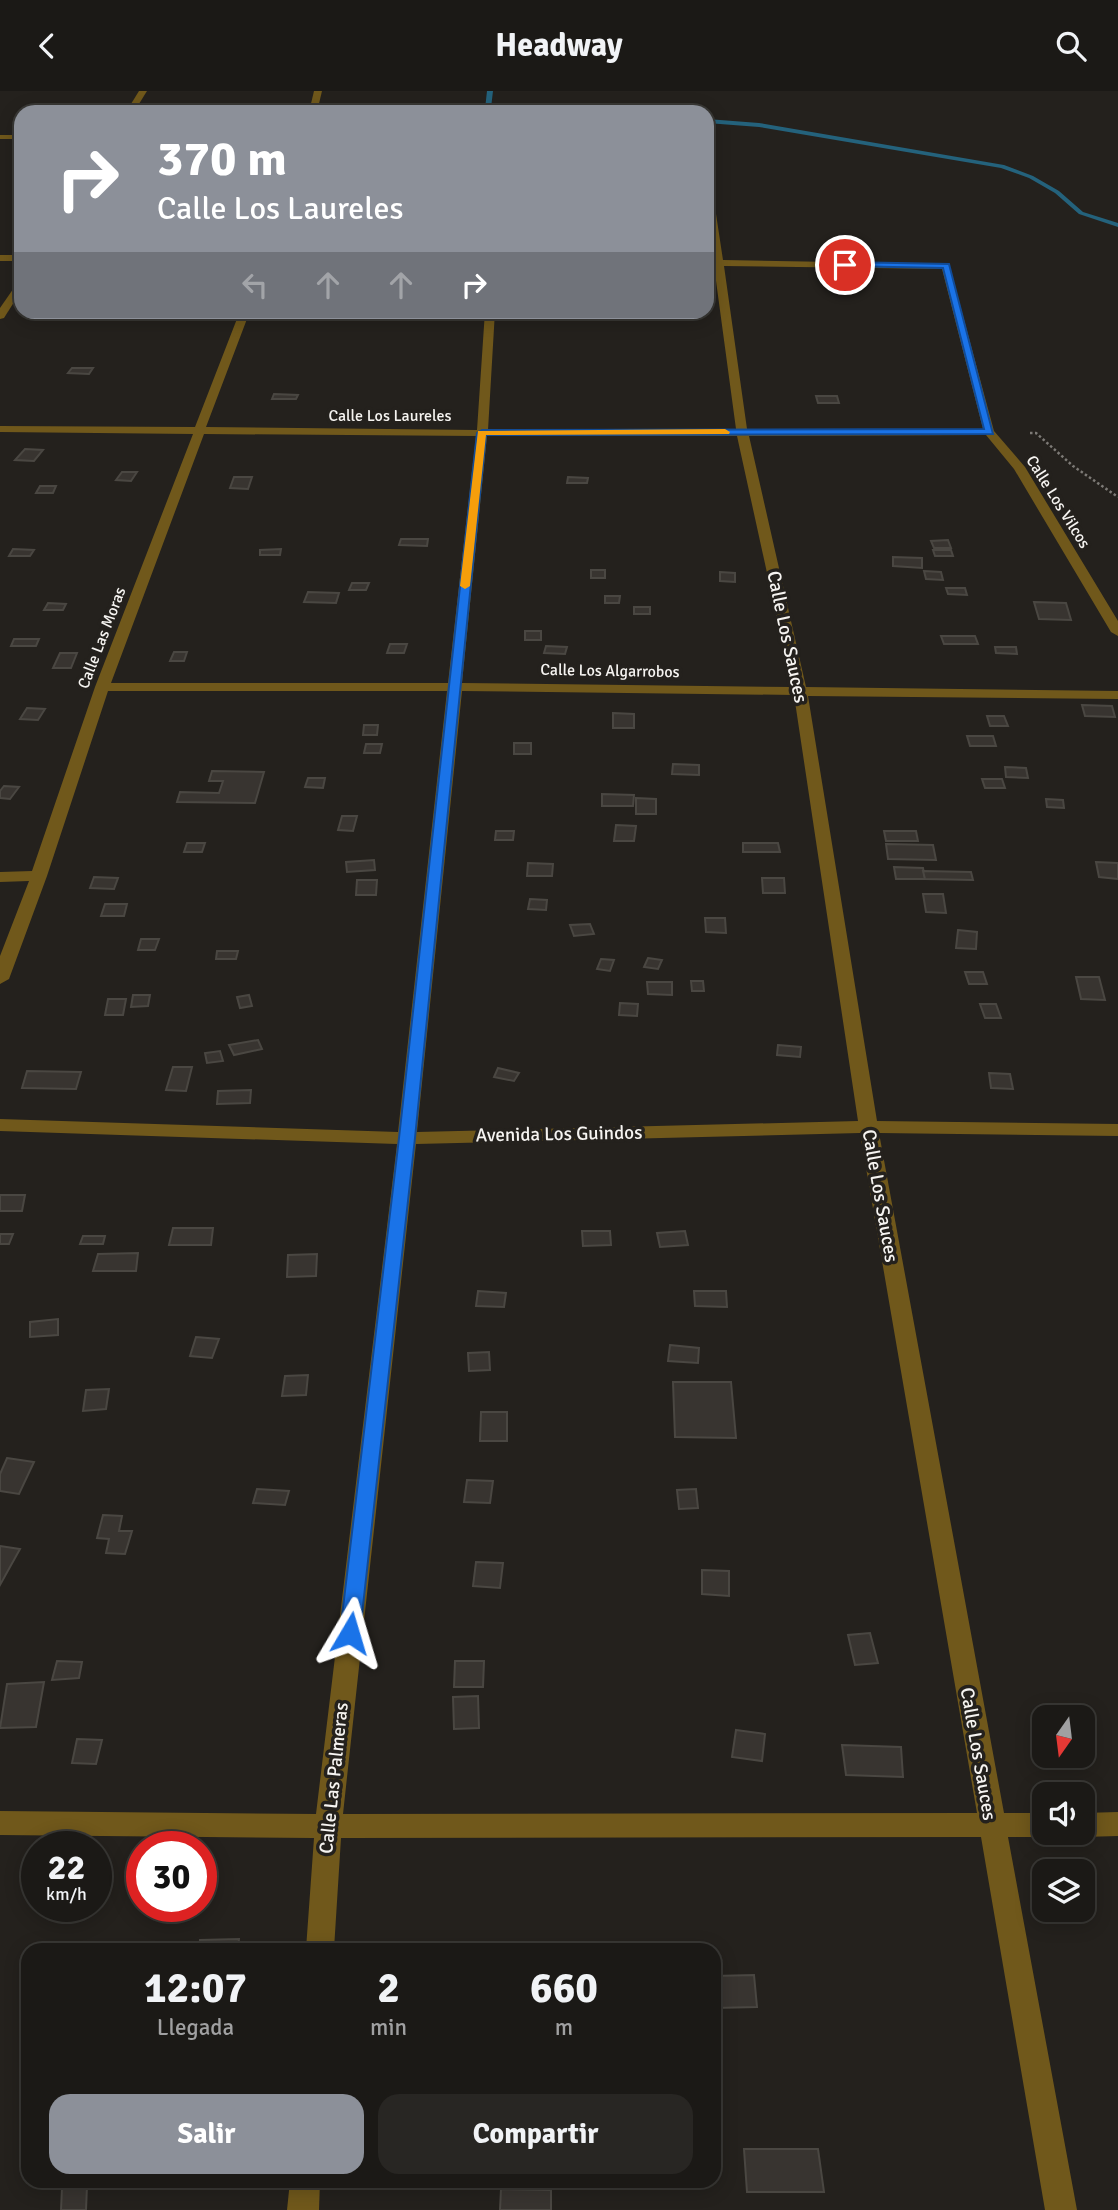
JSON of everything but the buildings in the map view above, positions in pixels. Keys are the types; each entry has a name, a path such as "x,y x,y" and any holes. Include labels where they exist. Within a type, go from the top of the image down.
{"street":[{"name":"Calle Los Vilcos","path":"714,263 946,266 989,432 1019,467 1118,632"},
{"name":"Calle Los Sauces","path":"714,269 743,432 800,691 868,1127 1061,2210"},
{"path":"0,316 14,295"},
{"name":"Calle Las Moras","path":"0,979 39,876 102,687 242,319"},
{"name":"Calle Las Palmeras","path":"320,1943 328,1826 407,1138 482,433 489,319"},
{"name":"Calle Los Laureles","path":"0,429 482,433 989,432"},
{"name":"Calle Los Algarrobos","path":"102,687 454,687 1118,695"},
{"path":"0,877 39,876"},
{"name":"Avenida Los Guindos","path":"0,1125 407,1138 868,1127 1118,1130"},
{"path":"0,1823 328,1826 1032,1825"},
{"path":"1095,1825 1118,1825"},
{"path":"303,2210 305,2188"}],"path":[{"path":"989,432 1036,433 1073,466 1118,497"}],"waterway":[{"path":"488,105 490,91"},
{"path":"714,122 759,125 1002,166 1031,177 1057,192 1081,213 1118,225"}],"slow traffic":[{"path":"465,586 482,433 725,432"}],"route":[{"path":"350,1633 407,1138 482,433 989,432 946,266 845,265"}]}
